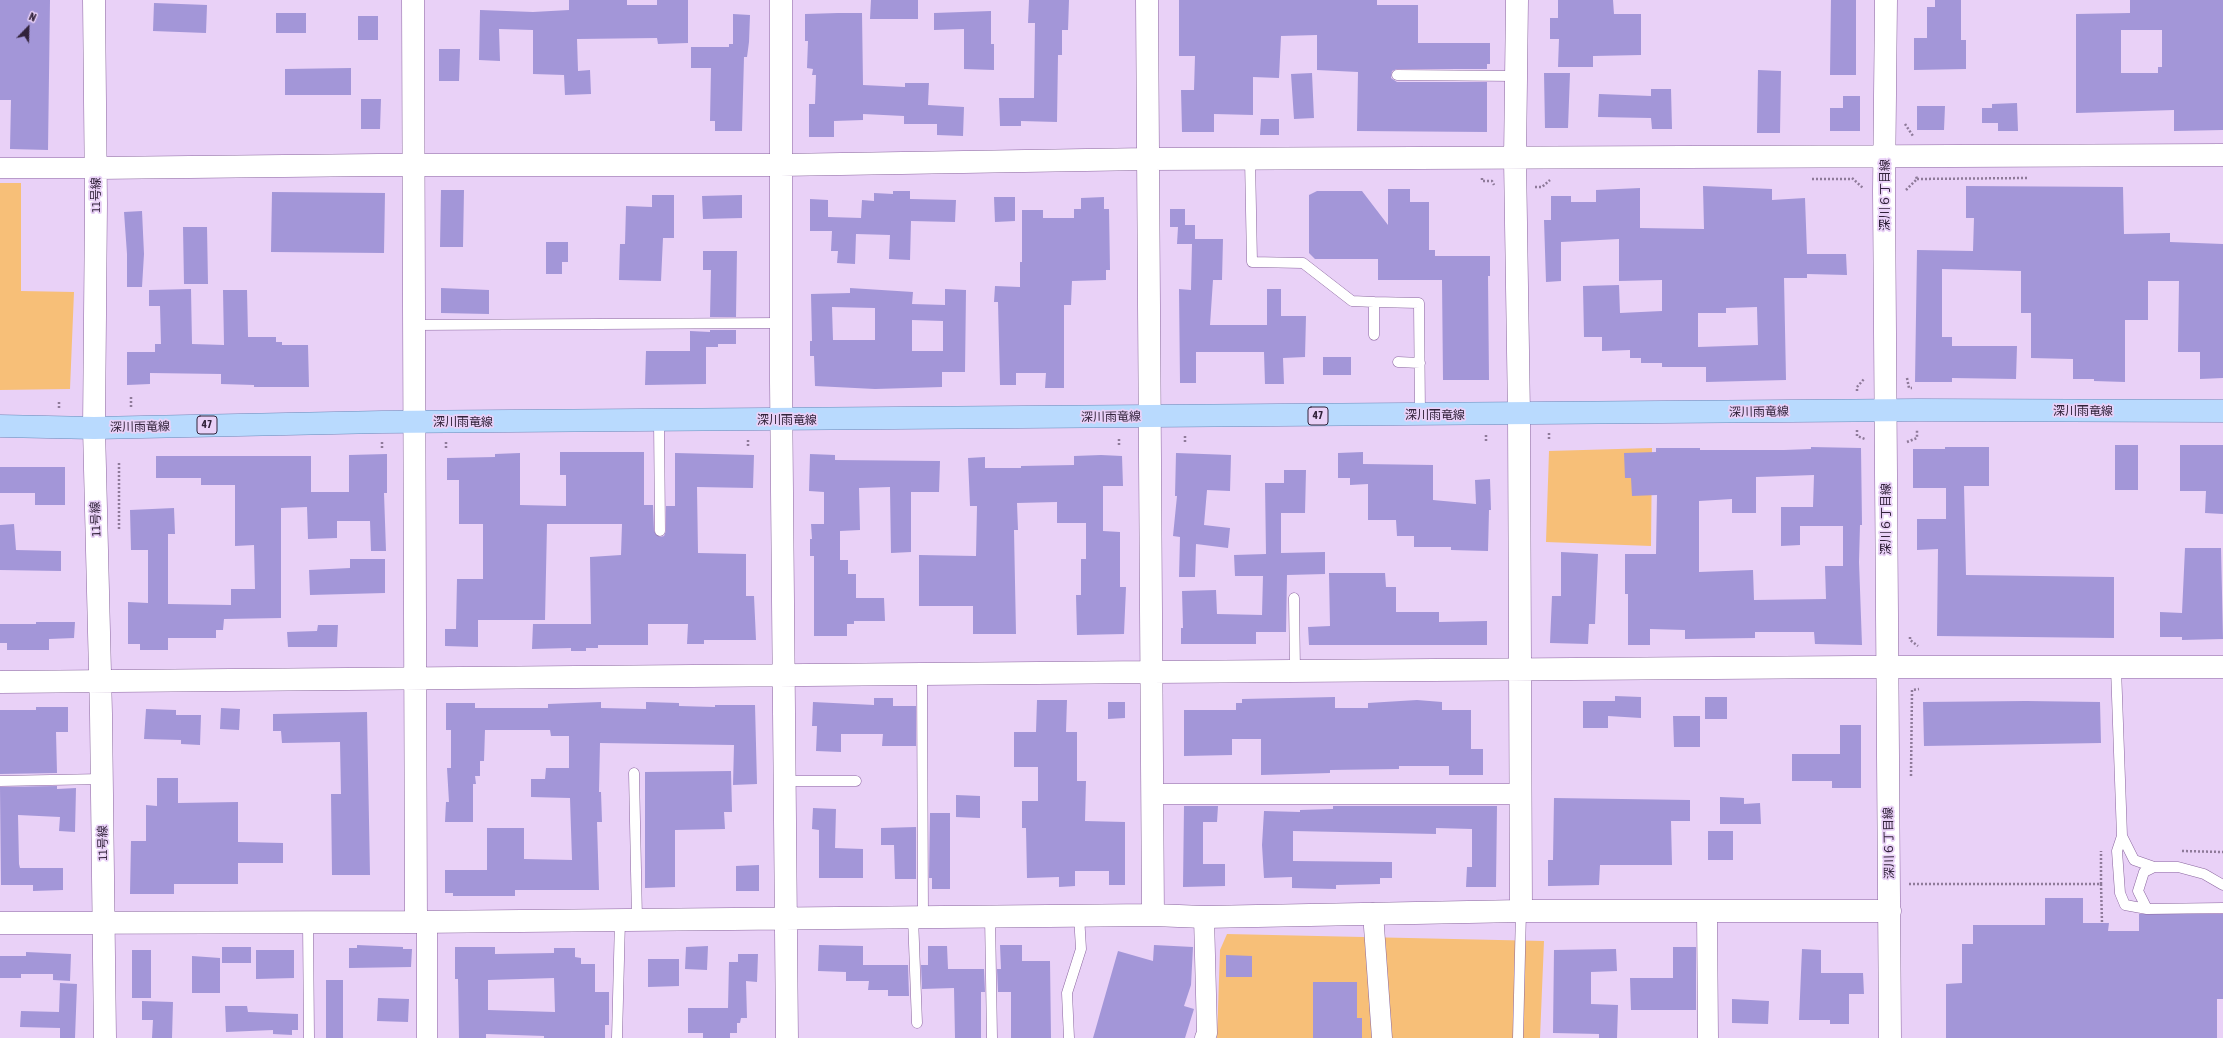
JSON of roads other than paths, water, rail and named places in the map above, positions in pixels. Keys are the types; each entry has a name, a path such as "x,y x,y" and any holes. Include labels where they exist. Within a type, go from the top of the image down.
{"main road":[{"name":"深川雨竜線","path":"0,426 94,428 414,422 1150,416 1519,415 1885,411 2223,411"}],"street":[{"name":"11号線","path":"94,0 96,168 94,428 102,779 105,1038"},
{"path":"413,0 416,679 422,922 427,1038"},
{"path":"781,0 780,165 787,1038"},
{"path":"1147,0 1153,915"},
{"path":"1517,0 1515,159 1519,415 1521,911"},
{"name":"深川６丁目線","path":"1886,0 1885,411 1890,1038"},
{"path":"0,168 414,165 780,165 1147,159 1515,159 2223,155"},
{"path":"0,682 1887,667 2223,668"},
{"path":"1152,794 1521,794"},
{"path":"0,923 422,922 1079,915 1204,917 1521,911 1890,911"},
{"path":"1707,912 1708,1038"},
{"path":"1373,913 1382,1038"},
{"path":"1204,917 1207,1033 1205,1038"}],"lane":[{"path":"1397,75 1516,76"},
{"path":"1250,159 1252,262 1303,264 1352,301 1419,303 1420,415"},
{"path":"1374,302 1374,335"},
{"path":"414,325 781,323"},
{"path":"1398,362 1420,363"},
{"path":"659,420 660,531"},
{"path":"1294,598 1295,672"},
{"path":"2116,668 2122,836 2117,851 2120,893 2125,905 2147,909 2223,908"},
{"path":"917,1022 922,675"},
{"path":"617,1038 629,920 634,773"},
{"path":"0,781 102,779"},
{"path":"784,781 856,781"},
{"path":"2122,836 2134,860 2154,867 2178,867 2204,874 2223,885"},
{"path":"2147,909 2138,891 2144,872 2154,867"},
{"path":"1518,1038 1521,911"},
{"path":"1069,1038 1067,993 1081,949 1079,915"},
{"path":"990,916 992,1038"},
{"path":"308,922 309,1038"}]}
